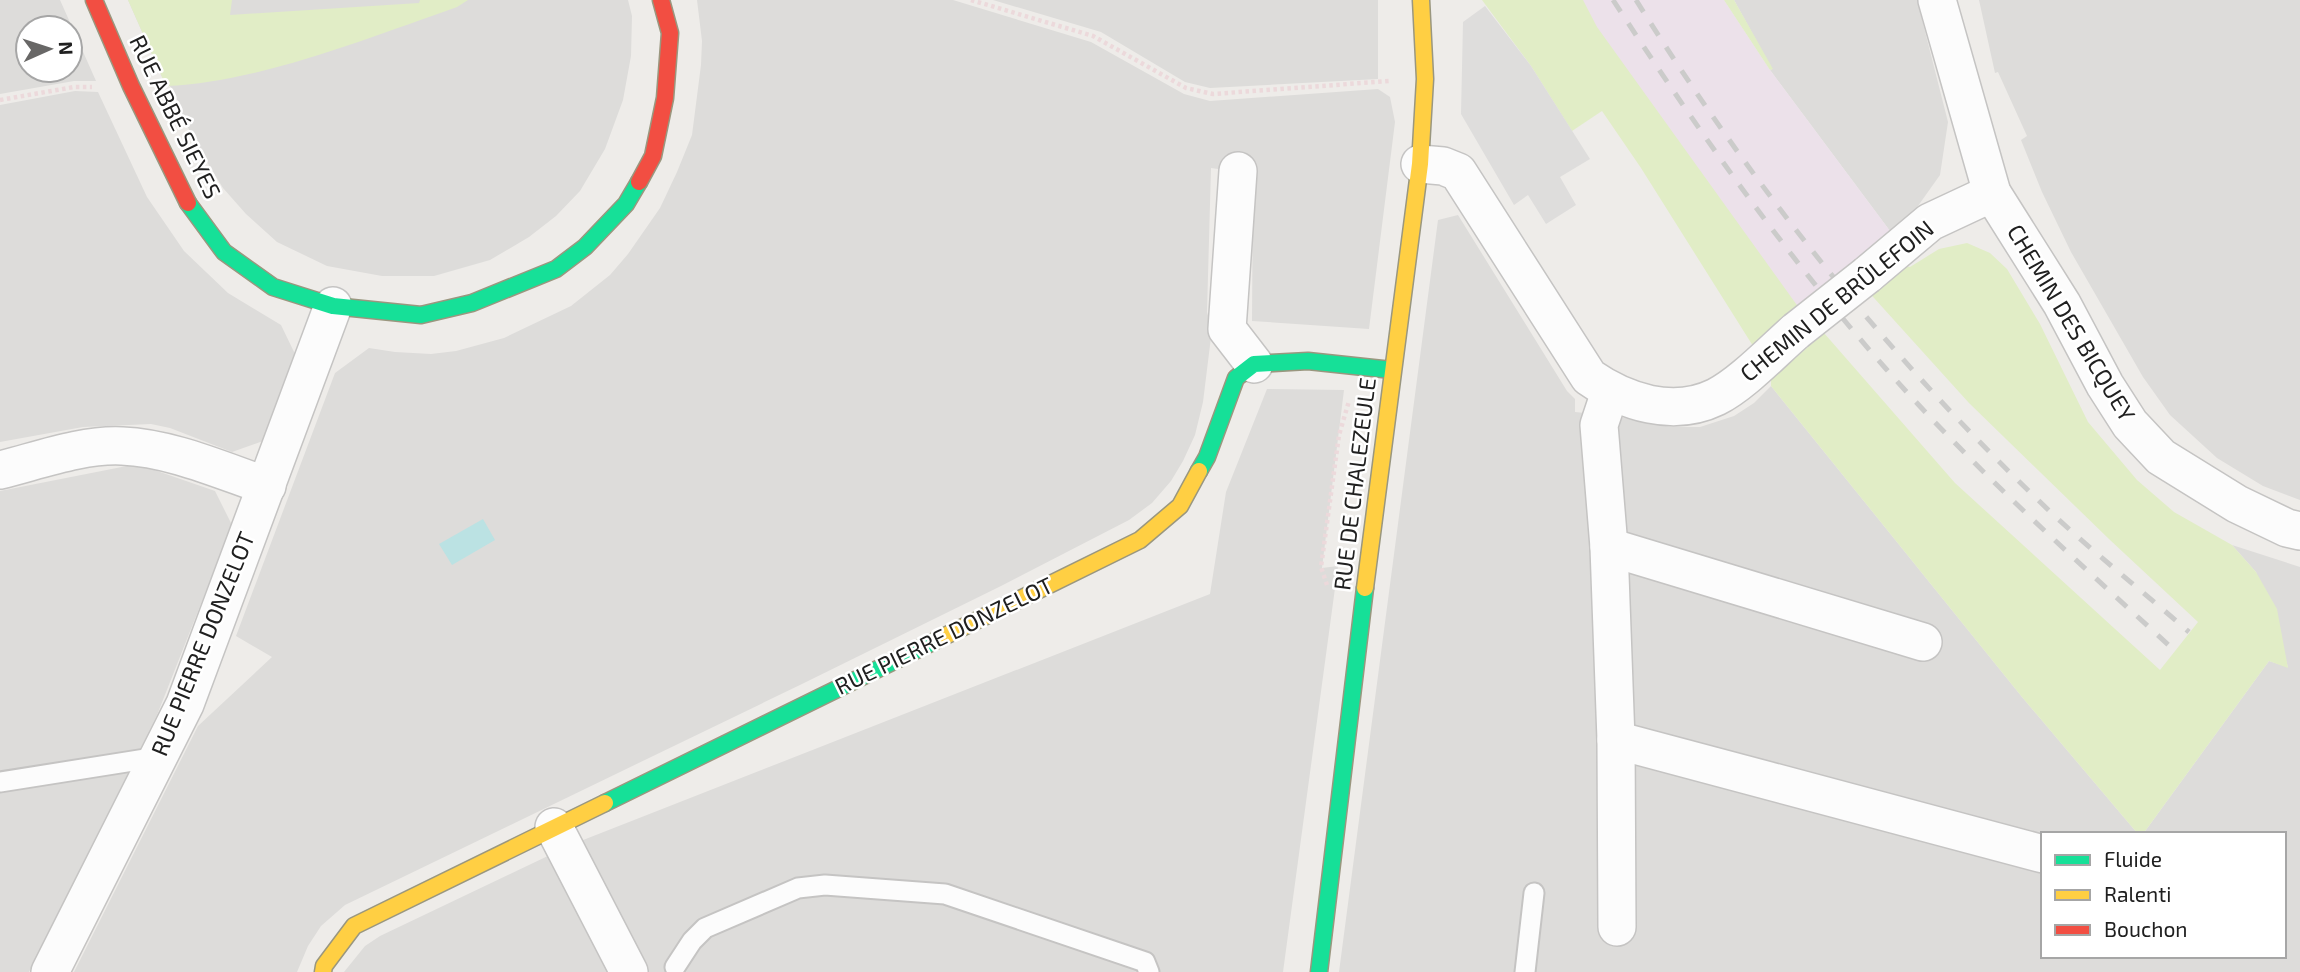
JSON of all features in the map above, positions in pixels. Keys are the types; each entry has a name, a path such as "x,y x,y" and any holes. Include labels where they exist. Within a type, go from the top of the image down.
{"street":[{"name":"RUE ABBÉ SIEYES","path":"94,0 131,86 189,206 224,252 273,287 333,306 421,315 472,303 556,269 585,247 626,204 653,156 666,98 670,33 661,0"},
{"name":"RUE DE CHALEZEULE","path":"1319,972 1392,370 1420,164 1425,79 1421,0"},
{"path":"1937,0 1992,193"},
{"name":"CHEMIN DE BRÛLEFOIN","path":"1420,164 1443,166 1458,172 1589,377 1610,392 1641,403 1669,407 1715,398 1729,389 1930,222 1992,193"},
{"path":"1238,171 1227,329 1254,364 1308,361 1392,370"},
{"name":"CHEMIN DES BICQUEY","path":"1992,193 2062,304 2105,385 2130,424 2161,457 2203,485 2287,528 2300,531"},
{"name":"RUE PIERRE DONZELOT","path":"50,972 185,704 333,306"},
{"name":"RUE PIERRE DONZELOT","path":"323,972 324,966 354,926 1140,540 1180,506 1207,457 1236,378 1254,364"},
{"path":"1610,392 1599,425 1609,547 1616,740 1617,928"},
{"path":"0,470 72,452 119,446 160,450 267,486"},
{"path":"1609,547 1923,642"},
{"path":"1616,740 2041,853"},
{"path":"554,827 629,972"}],"lane":[{"path":"0,782 158,757"},
{"path":"675,967 692,941 705,928 798,888 825,885 946,894 1146,962 1149,972"},
{"path":"1525,972 1534,893"}],"path":[{"path":"971,0 1093,36 1186,88 1213,94 1425,79"},
{"path":"0,100 74,87 131,86"}],"shaded area":[{"path":"0,0 60,0 66,14 14,14 14,84 57,84 0,94"},
{"path":"128,0 628,0 632,16 631,56 623,100 605,149 580,191 556,216 529,237 490,260 434,276 382,276 327,266 277,242 246,214 223,188 194,141"},
{"path":"697,0 953,0 1091,42 1184,94 1210,101 1378,89 1390,97 1395,122 1369,329 1252,321 1253,174 1211,168 1207,312 1212,329 1203,402 1195,435 1171,481 1152,503 1129,520 802,684 345,905 321,926 308,946 297,972 74,972 198,726 272,657 236,636 335,373 369,348 431,354 456,351 504,338 571,306 610,275 660,208 692,135 702,41"},
{"path":"993,0 1378,0 1378,79 1210,88 1185,82 1101,32"},
{"path":"1527,0 1724,0 1770,70 1893,235 1790,322"},
{"path":"1734,0 1917,0 1948,122 1940,175 1908,220 1893,235 1770,70 1772,69"},
{"path":"1979,0 2300,0 2300,500 2263,486 2217,458 2170,415 2143,377 2071,252 2042,192 2021,140 2027,136 1998,72 1995,73"},
{"path":"1485,6 1531,66 1590,159 1560,177 1576,205 1546,224 1528,195 1514,205 1461,114 1463,22"},
{"path":"84,54 96,81 84,81"},
{"path":"75,91 98,92 147,197 184,251 228,293 281,325 296,356 263,441 232,452 170,428 151,424 83,427 0,442 0,105"},
{"path":"1458,215 1567,391 1575,399 1575,412 1671,427 1700,427 1734,416 1754,403 1771,386 2022,697 2136,832 2041,832 2041,958 2286,958 2286,832 2144,832 2269,661 2288,667 2256,572 2232,545 2300,567 2300,972 1339,972 1438,220"},
{"path":"1267,389 1344,390 1322,568 1338,566 1283,972 344,972 365,946 380,936 573,844 1210,594 1226,492"},
{"path":"137,464 215,491 232,525 157,715 29,972 0,972 0,491"}],"green space":[{"path":"128,0 232,0 230,15 419,3 420,0 468,0 457,7 313,57 239,76 166,86"},
{"path":"1482,0 1583,0 1597,27 1799,308 1753,346 1602,111 1572,131 1531,66"},
{"path":"1724,0 1734,0 1773,69 1770,70"},
{"path":"1967,243 1990,253 2007,269 2040,324 2088,422 2137,480 2174,512 2232,545 2256,572 2277,609 2288,668 2269,661 2144,832 2136,832 2022,697 1771,386 1771,379 1824,333 1955,483 2160,670 2198,622 1969,403 1865,288 1899,264 1910,267 1939,249"}],"water":[{"path":"483,519 495,540 452,565 439,544"}],"railway":[{"path":"1613,0 1743,190 1849,326 1921,407 1991,479 2175,651"},
{"path":"1636,0 1725,134 1821,262 1872,324 1925,384 2037,499 2189,632"}],"traffic: fast":[{"path":"188,203 224,252 273,287 333,306 421,315 472,303 556,269 585,247 626,204 639,182"},
{"path":"1199,471 1207,457 1236,378 1254,364 1308,361 1392,370"},
{"path":"1319,972 1365,588"},
{"path":"605,803 943,637"}],"traffic: slow":[{"path":"1365,588 1420,164 1425,79 1421,0"},
{"path":"943,637 1140,540 1180,506 1199,471"},
{"path":"323,972 324,966 354,926 605,803"}],"traffic: jam":[{"path":"94,0 131,86 188,203"},
{"path":"639,182 653,156 665,98 670,33 661,0"}]}
